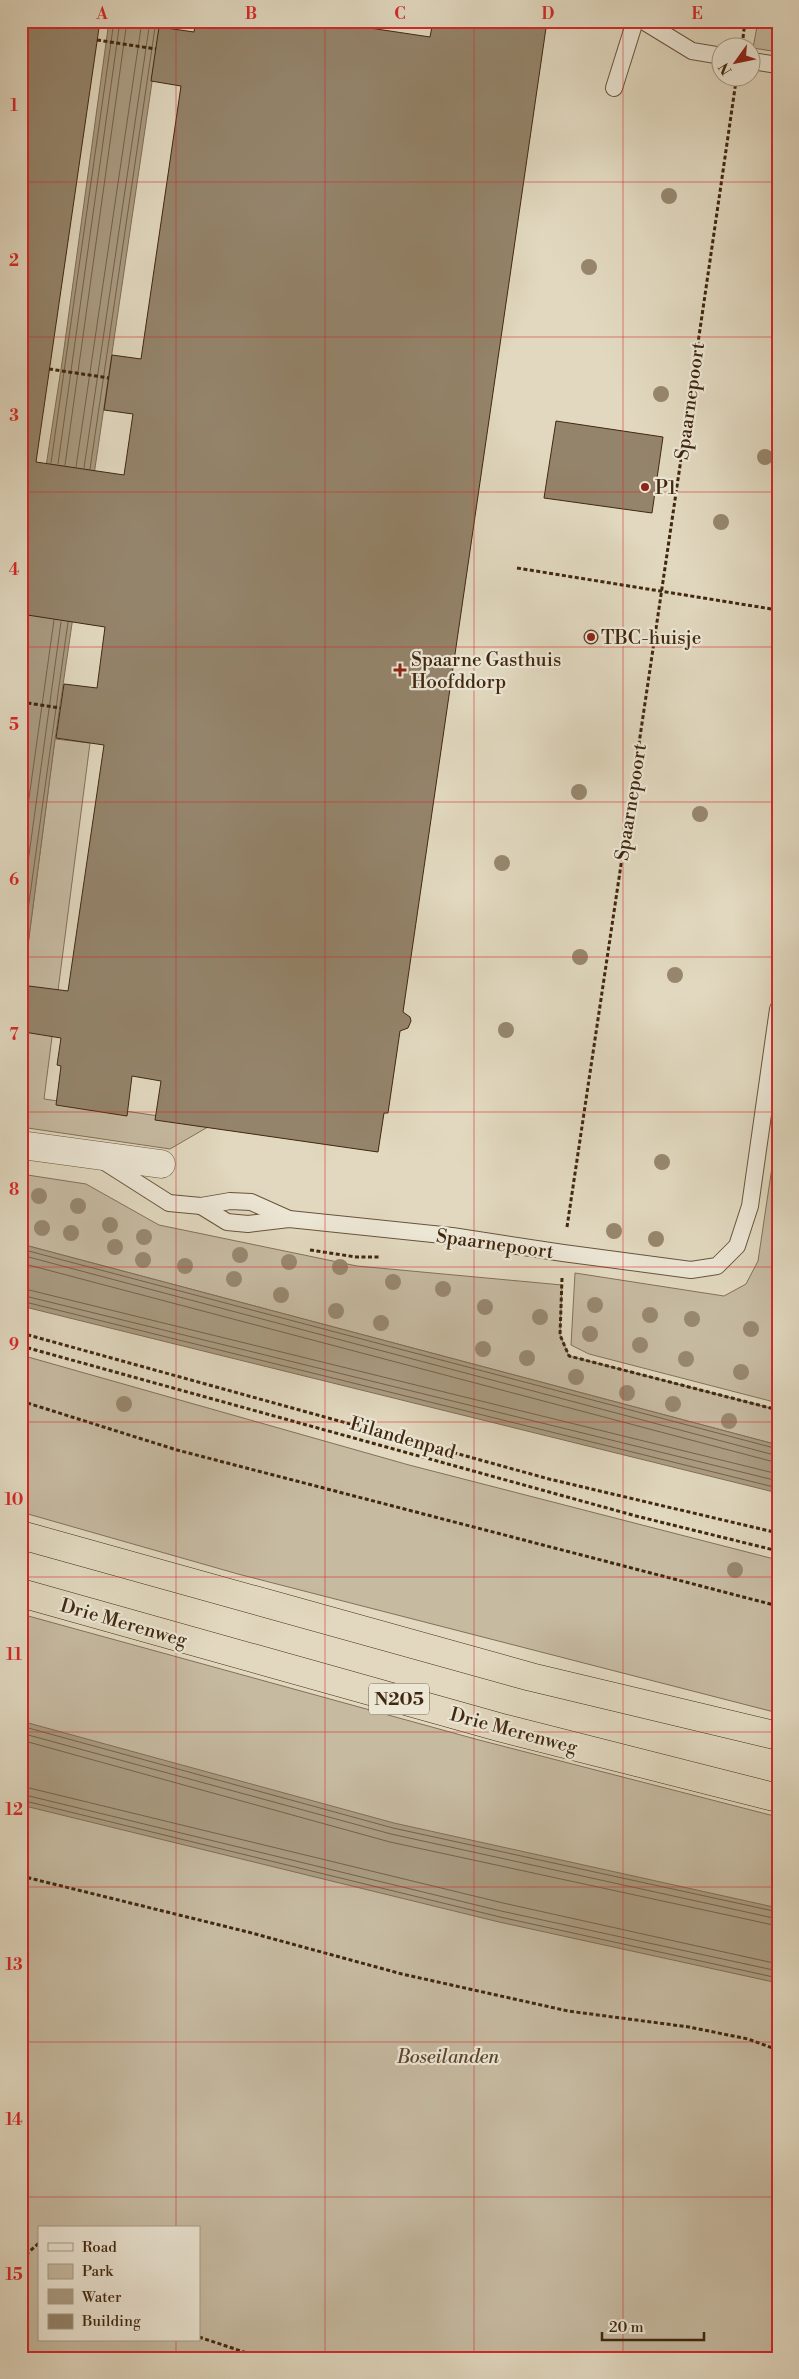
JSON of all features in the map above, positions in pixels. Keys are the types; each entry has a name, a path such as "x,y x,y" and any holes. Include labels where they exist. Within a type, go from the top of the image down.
{"highway":[{"path":"21,1535 531,1677 778,1736"},
{"name":"Drie Merenweg","path":"21,1593 502,1728 778,1798"}],"street":[{"name":"Spaarnepoort","path":"21,1144 161,1164"}],"lane":[{"path":"614,88 635,21"},
{"path":"643,21 692,51 712,54"},
{"path":"762,63 778,65"},
{"path":"563,1253 692,1270 718,1266 737,1246 750,1206 778,1009"},
{"name":"Spaarnepoort","path":"95,1156 169,1203 201,1206 230,1201 251,1202 289,1219 452,1236 563,1253"}],"path":[{"path":"742,38 745,21"},
{"path":"97,40 156,49"},
{"name":"Spaarnepoort","path":"563,1253 663,590 735,88"},
{"path":"49,369 108,378"},
{"path":"516,568 663,590 778,610"},
{"path":"21,702 60,708"},
{"path":"562,1277 560,1335 569,1356 778,1410"},
{"path":"21,1332 549,1479 778,1533"},
{"name":"Eilandenpad","path":"21,1346 636,1516 778,1551"},
{"path":"21,1401 177,1450 778,1606"},
{"path":"21,1876 248,1932 412,1976 568,2012 689,2027 748,2039 778,2050"},
{"path":"21,2259 38,2244"},
{"path":"200,2337 262,2358"}],"green space":[{"path":"758,21 778,21 778,52 762,49 762,38 755,38"},
{"path":"55,739 90,743 44,1099 213,1124 170,1149 21,1127 21,998"},
{"path":"778,1127 778,1403 589,1354 571,1345 575,1273 724,1296 746,1284 758,1261"},
{"path":"21,1174 86,1184 159,1225 357,1266 562,1285 560,1335 569,1356 778,1410 778,1445 21,1244"},
{"path":"21,1355 409,1465 778,1560 778,1713 238,1574 21,1512"},
{"name":"Boseilanden","path":"21,1614 479,1740 778,1817 778,2358 21,2358"}],"water":[{"path":"109,21 161,21 55,739 21,998 21,629 63,356"},
{"path":"21,1244 778,1445 778,1493 21,1306"},
{"path":"21,1721 394,1823 778,1908 778,1983 499,1922 21,1805"}],"building":[{"path":"21,21 100,21 36,462 124,475 133,414 104,410 112,355 141,359 181,86 151,81 159,27 194,32 196,21 323,21 430,37 433,21 547,21 403,1012 410,1017 411,1021 408,1028 400,1031 388,1113 384,1113 378,1152 155,1120 161,1081 132,1076 127,1116 56,1105 61,1066 57,1065 61,1038 24,1032 28,1004 21,1003 21,985 68,991 104,745 56,738 64,684 97,688 105,627 21,614"},
{"path":"556,421 663,437 652,513 544,498"},
{"name":"TBC-huisje","path":"591,630 596,632 598,637 596,642 591,644 586,642 584,637 586,632"}],"place":[{"name":"P1","path":"645,487"},
{"name":"TBC-huisje","path":"591,637"},
{"name":"Spaarne Gasthuis Hoofddorp","path":"400,670"}]}
